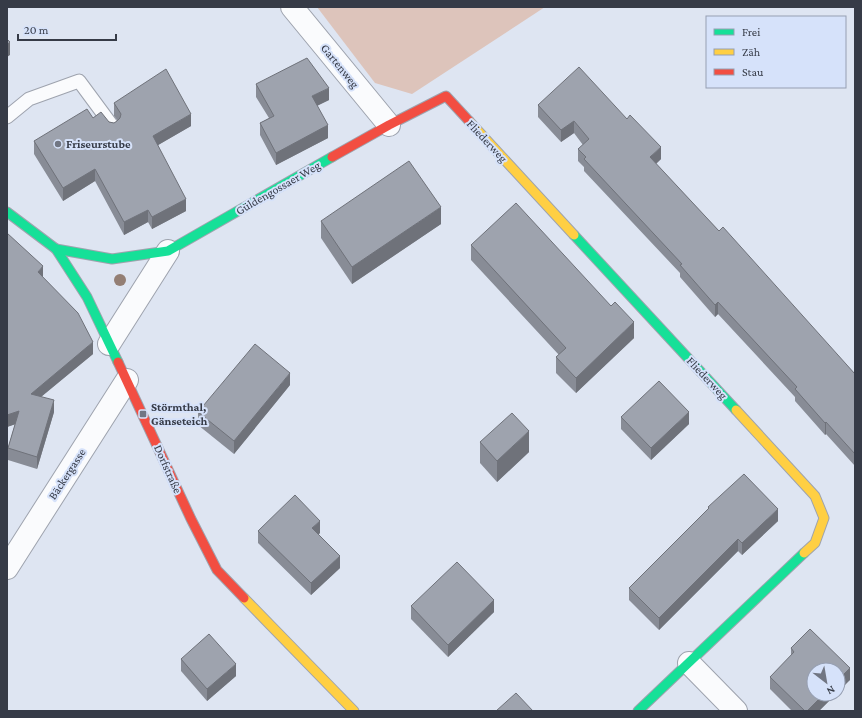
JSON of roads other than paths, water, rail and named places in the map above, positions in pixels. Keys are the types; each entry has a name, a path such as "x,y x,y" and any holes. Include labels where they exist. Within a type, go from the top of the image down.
{"street":[{"name":"Gartenweg","path":"292,7 389,125"},
{"name":"Güldengossaer Weg","path":"56,249 112,259 168,251 389,125 446,96"},
{"name":"Fliederweg","path":"446,96 815,496 824,518 815,543 638,711"},
{"name":"Dorfstraße","path":"7,212 56,249 87,298 127,380 190,519 217,570 354,711"},
{"name":"Güldengossaer Weg","path":"109,344 168,251"},
{"name":"Bäckergasse","path":"7,568 127,380"},
{"path":"689,663 736,711"}],"lane":[{"path":"7,117 29,99 79,81 113,127"}],"place":[{"name":"Friseurstube","path":"58,144"},
{"name":"Störmthal, Gänseteich","path":"143,414"}]}
